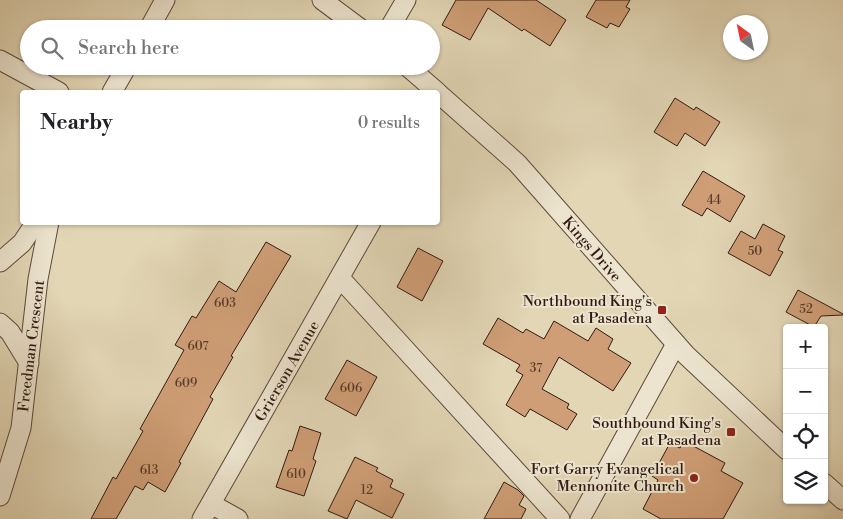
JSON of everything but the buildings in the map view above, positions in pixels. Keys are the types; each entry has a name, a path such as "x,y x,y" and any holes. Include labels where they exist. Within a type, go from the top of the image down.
{"street":[{"path":"153,20 165,0"},
{"path":"322,0 349,20"},
{"path":"394,20 406,0"},
{"path":"0,60 20,71"},
{"path":"28,75 55,90"},
{"path":"113,90 122,75"},
{"name":"Kings Drive","path":"416,75 432,90"},
{"name":"Kings Drive","path":"440,98 517,163 686,355 783,446"},
{"path":"0,262 22,243 34,225"},
{"name":"Freedman Crescent","path":"0,496 21,428 38,279 48,225"},
{"name":"Grierson Avenue","path":"207,512 369,225"},
{"path":"340,278 560,519"},
{"path":"0,323 10,332 29,363"},
{"path":"580,519 676,344"},
{"path":"828,487 843,500"},
{"path":"207,512 238,519"}],"place":[{"name":"Northbound King's at Pasadena","path":"662,310"},
{"name":"Southbound King's at Pasadena","path":"731,432"},
{"name":"Fort Garry Evangelical Mennonite Church","path":"694,478"}]}
